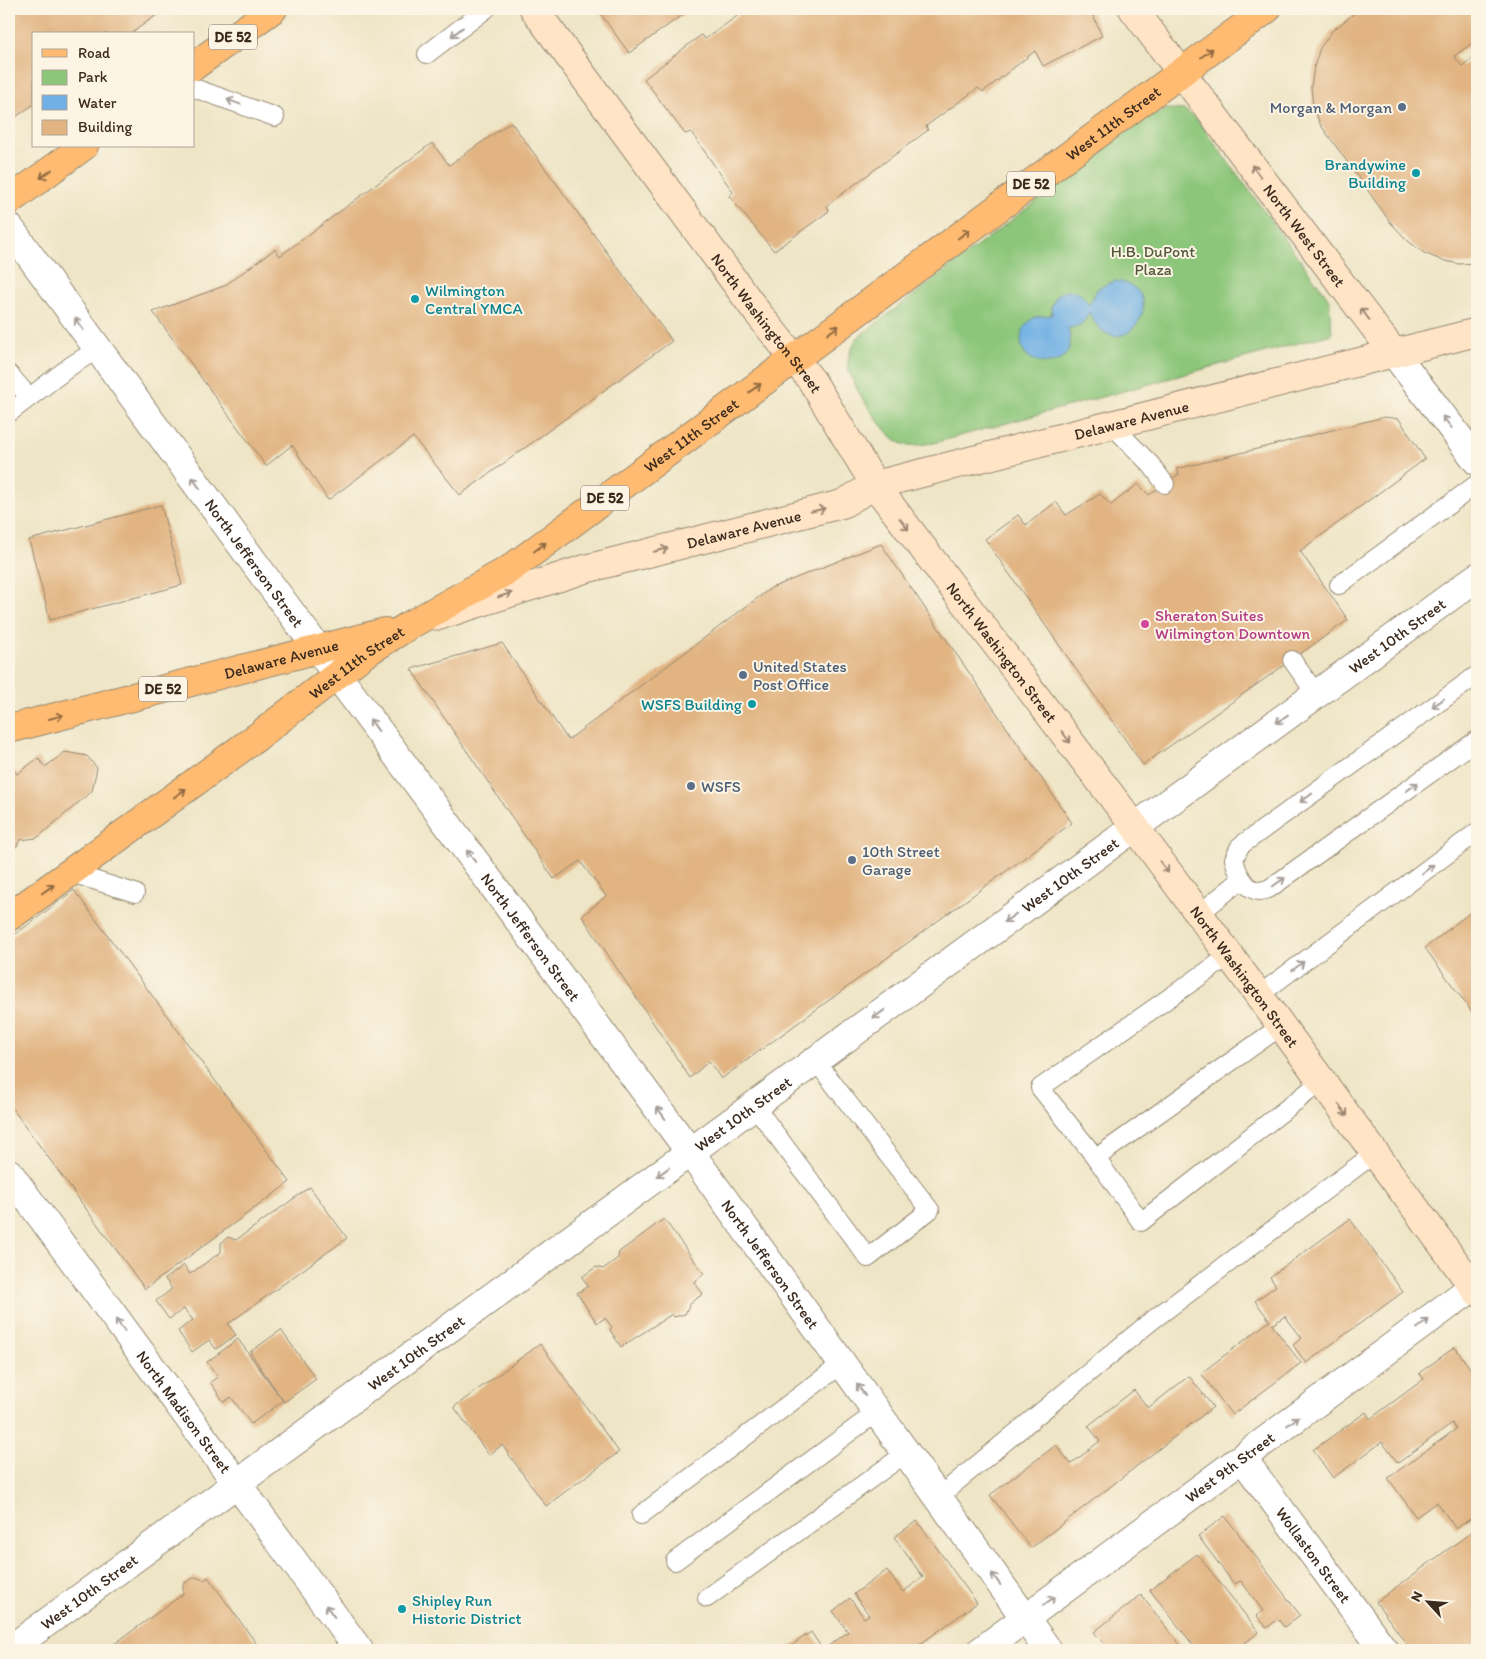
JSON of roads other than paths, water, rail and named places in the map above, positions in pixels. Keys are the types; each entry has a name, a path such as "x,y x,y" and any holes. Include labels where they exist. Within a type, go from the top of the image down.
{"main road":[{"name":"DE 52","path":"195,65 272,9"},
{"name":"North Washington Street","path":"534,9 812,381 875,485 1135,827 1476,1288"},
{"name":"North West Street","path":"1133,9 1394,353"},
{"name":"West 11th Street","path":"9,918 338,676 364,654 408,626 510,569 1267,9"},
{"path":"9,201 81,148"},
{"name":"Delaware Avenue","path":"9,729 408,626 585,569 842,504 875,485 1477,332"}],"street":[{"name":"North Jefferson Street","path":"9,227 318,650 690,1152 1048,1650"},
{"name":"North West Street","path":"1394,353 1477,461"},
{"name":"West 10th Street","path":"9,1650 1477,576"},
{"name":"North Madison Street","path":"9,1173 359,1650"},
{"name":"West 9th Street","path":"982,1650 1476,1288"},
{"name":"Wollaston Street","path":"1243,1459 1384,1650"}],"lane":[{"path":"427,54 486,9"},
{"path":"195,88 275,117"},
{"path":"9,414 72,365 98,349"},
{"path":"9,374 29,397"},
{"path":"1112,424 1152,466 1165,484"},
{"path":"1339,585 1477,484"},
{"path":"1292,660 1316,694"},
{"path":"1477,675 1240,846 1234,859 1242,879 1251,889 1260,892 1270,888 1477,740"},
{"path":"1259,995 1477,832"},
{"path":"71,873 135,892"},
{"path":"1199,914 1242,879"},
{"path":"1230,956 1040,1088 1096,1158 1141,1222 1322,1081"},
{"path":"1096,1158 1281,1026"},
{"path":"754,1106 868,1258 930,1210 816,1061"},
{"path":"937,1498 1150,1322 1375,1153"},
{"path":"641,1515 842,1364"},
{"path":"675,1561 876,1412"},
{"path":"707,1598 906,1453"}],"water":[{"path":"1115,281 1133,287 1142,298 1143,311 1137,324 1127,333 1114,336 1101,330 1089,312 1081,324 1068,328 1069,348 1059,360 1052,363 1043,363 1025,354 1021,343 1024,328 1035,317 1052,315 1051,307 1057,295 1067,291 1076,292 1089,305 1098,288"}],"place":[{"name":"Morgan & Morgan","path":"1402,107"},
{"name":"Brandywine Building","path":"1416,173"},
{"name":"Wilmington Central YMCA","path":"415,299"},
{"name":"Sheraton Suites Wilmington Downtown","path":"1145,624"},
{"name":"United States Post Office","path":"743,675"},
{"name":"WSFS Building","path":"752,704"},
{"name":"WSFS","path":"691,786"},
{"name":"10th Street Garage","path":"852,860"},
{"name":"Shipley Run Historic District","path":"402,1609"}],"park label":[{"name":"H.B. DuPont Plaza","path":"1153,260"}]}
